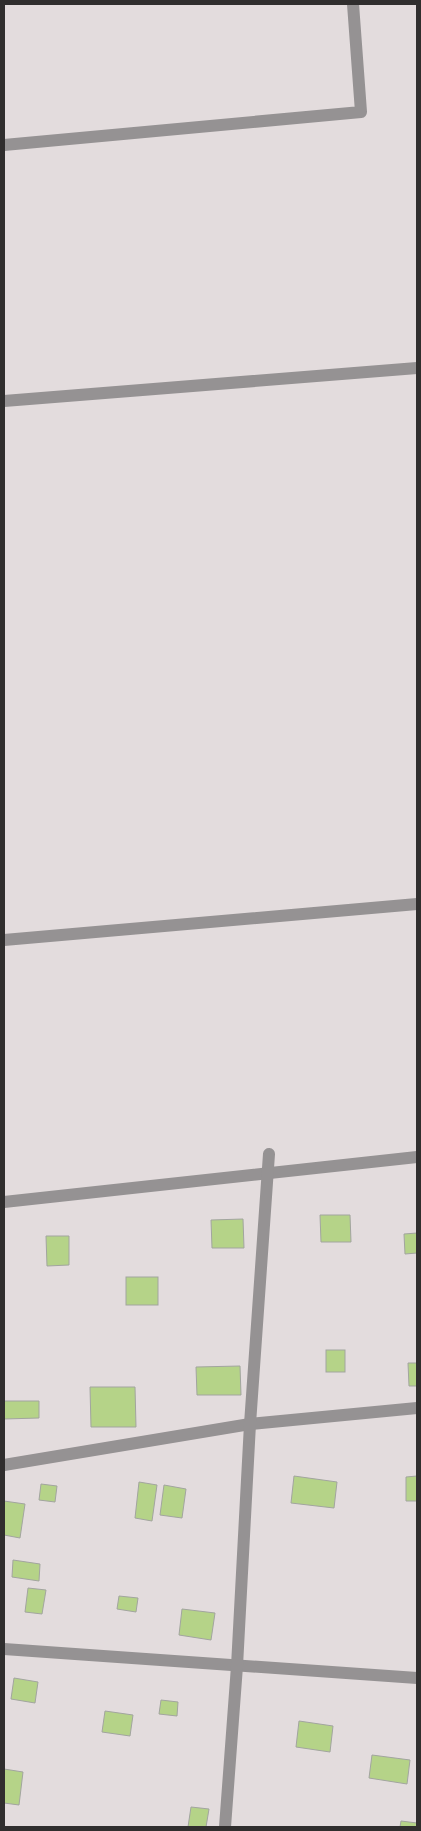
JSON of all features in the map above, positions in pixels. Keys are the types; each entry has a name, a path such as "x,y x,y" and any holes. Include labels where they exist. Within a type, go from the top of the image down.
{"street":[{"path":"4,145 361,112 353,4"},
{"path":"4,401 417,368"},
{"path":"4,940 417,904"},
{"path":"225,1827 269,1154"},
{"path":"4,1202 417,1157"},
{"path":"4,1465 250,1424 417,1408"},
{"path":"4,1650 417,1678"}],"building":[{"path":"320,1215 350,1215 351,1242 321,1242"},
{"path":"243,1219 244,1248 212,1248 211,1220"},
{"path":"417,1233 417,1253 405,1254 404,1234"},
{"path":"46,1236 69,1236 69,1265 47,1266"},
{"path":"126,1277 158,1277 158,1305 126,1305"},
{"path":"326,1350 345,1350 345,1372 326,1372"},
{"path":"408,1363 417,1363 417,1386 409,1386"},
{"path":"240,1366 241,1395 197,1395 196,1367"},
{"path":"90,1387 135,1387 136,1427 91,1427"},
{"path":"4,1401 39,1401 39,1418 4,1419"},
{"path":"294,1476 337,1482 334,1508 291,1503"},
{"path":"417,1476 417,1501 406,1501 406,1477"},
{"path":"139,1482 157,1485 152,1521 135,1518"},
{"path":"41,1484 57,1486 55,1502 39,1500"},
{"path":"164,1485 186,1489 182,1518 160,1515"},
{"path":"4,1501 25,1504 20,1538 4,1535"},
{"path":"13,1560 40,1564 39,1581 12,1577"},
{"path":"28,1588 46,1590 42,1614 25,1612"},
{"path":"119,1596 138,1598 136,1612 117,1609"},
{"path":"182,1609 215,1613 211,1640 179,1635"},
{"path":"14,1678 38,1682 35,1703 11,1699"},
{"path":"161,1700 178,1702 177,1716 159,1714"},
{"path":"105,1711 133,1715 130,1736 102,1732"},
{"path":"299,1721 333,1726 330,1752 296,1747"},
{"path":"372,1755 410,1760 407,1784 369,1778"},
{"path":"4,1769 23,1772 19,1805 4,1803"},
{"path":"191,1807 209,1809 206,1827 188,1827"},
{"path":"401,1821 417,1823 417,1827 400,1827"}]}
